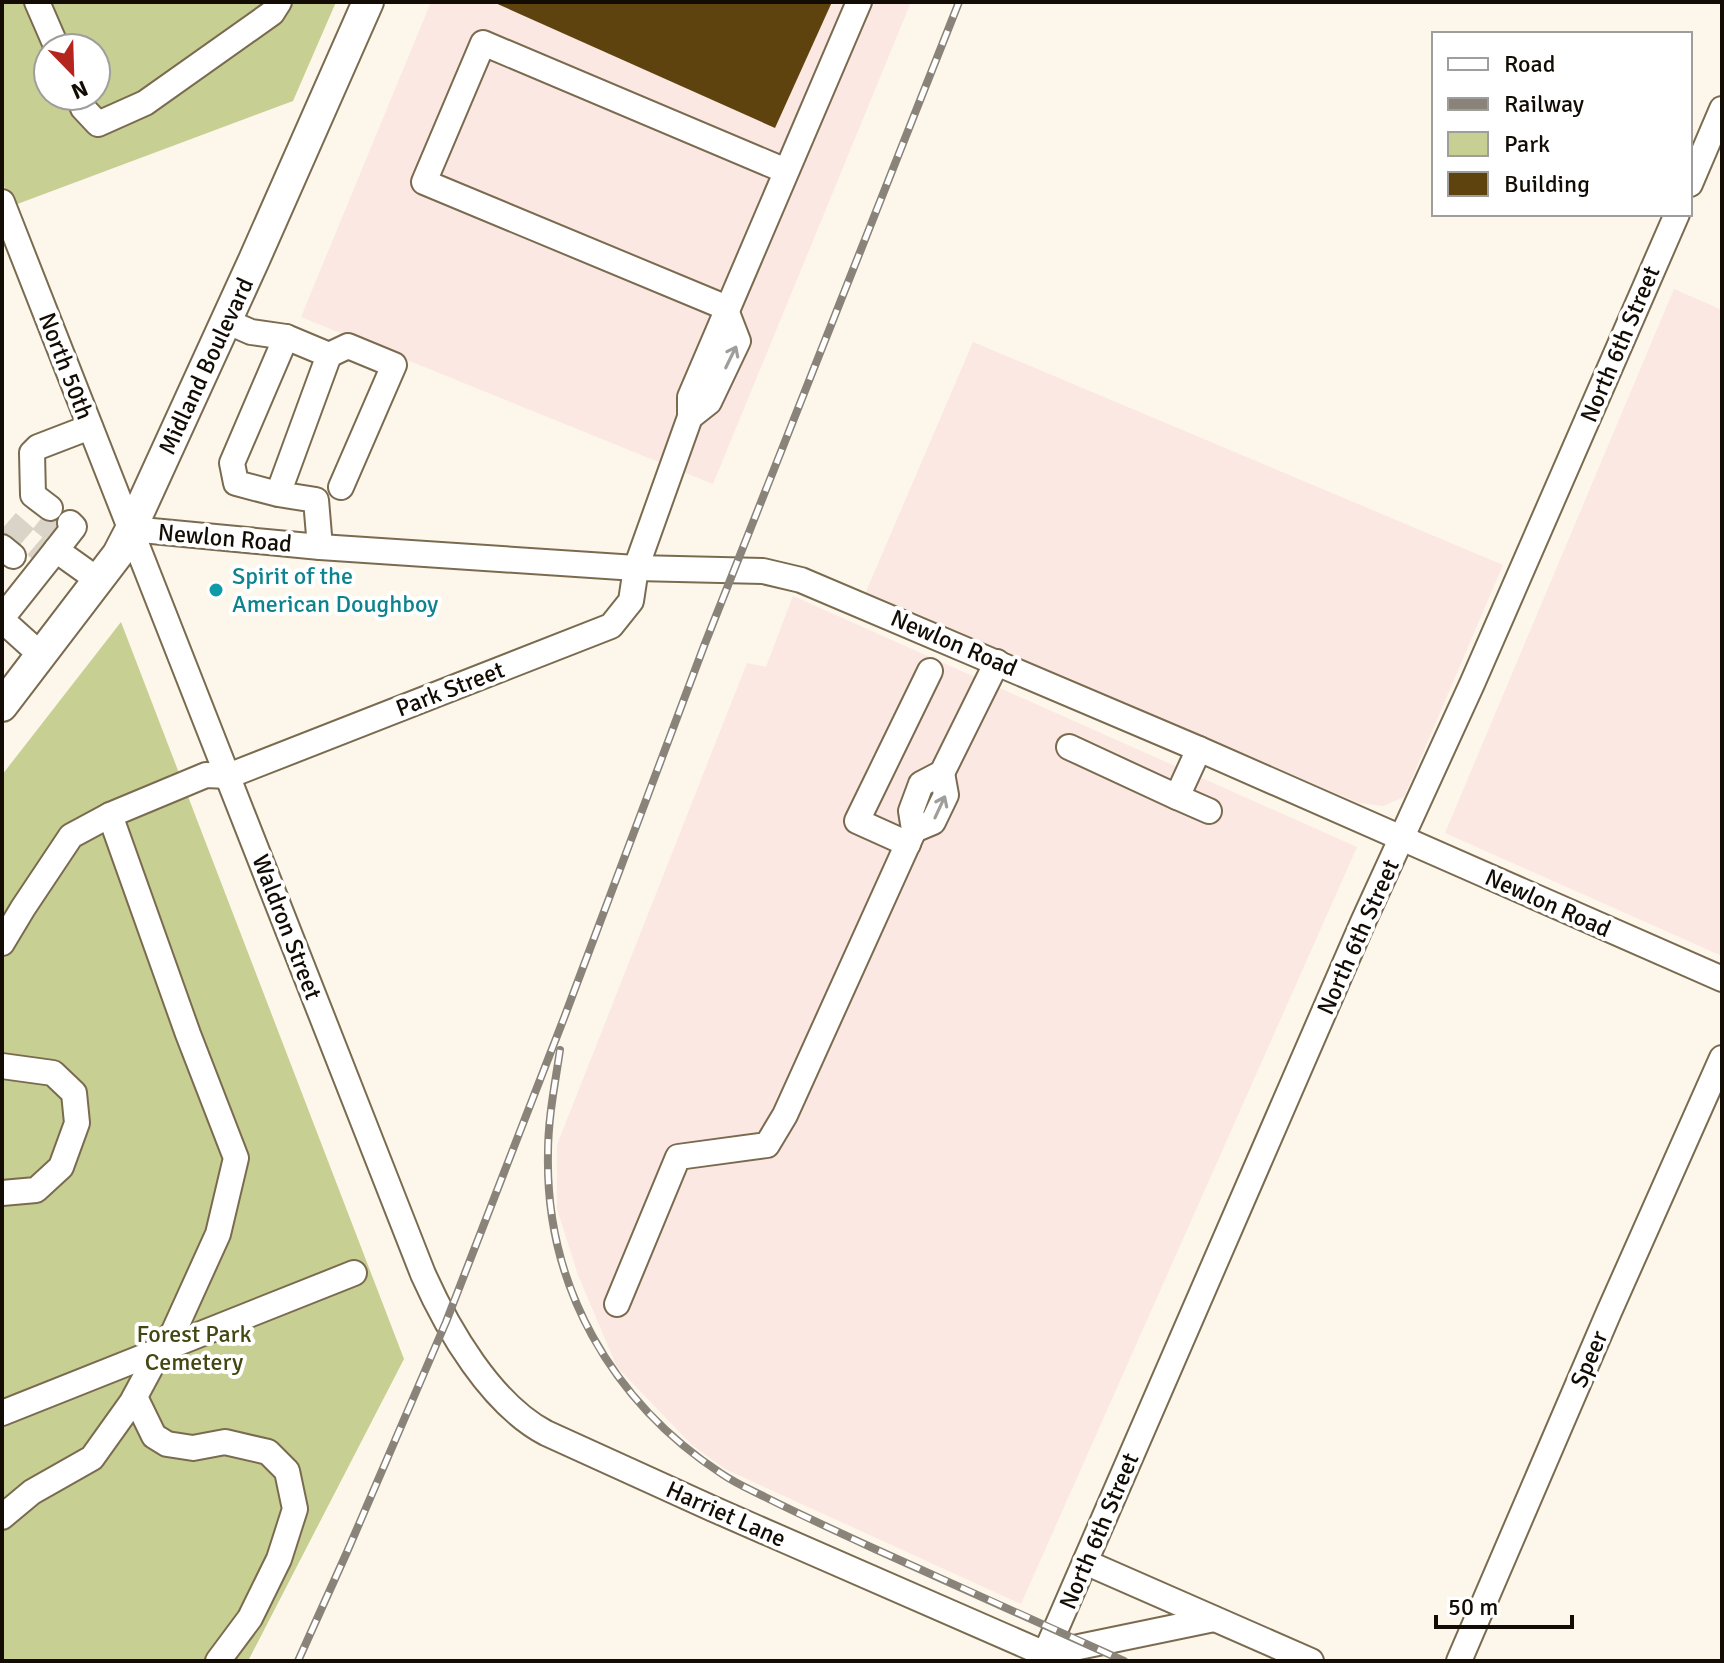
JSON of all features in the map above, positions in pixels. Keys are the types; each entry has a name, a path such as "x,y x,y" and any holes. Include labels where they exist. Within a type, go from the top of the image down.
{"main road":[{"name":"Midland Boulevard","path":"2,706 118,554 131,529 368,2"}],"street":[{"path":"37,2 50,32"},
{"path":"87,112 98,124 145,103 272,13 279,2"},
{"name":"Park Street","path":"2,943 71,836 110,815 206,775 228,776 611,626 631,601 636,568 726,309 859,2"},
{"path":"726,309 424,182 483,43 786,171"},
{"path":"1692,179 1722,109"},
{"name":"North 50th","path":"2,202 9,243 131,529"},
{"name":"North 6th Street","path":"1044,1658 1363,922 1467,697 1676,216"},
{"path":"226,321 251,332 286,337 329,355"},
{"path":"278,494 329,355 348,346 394,365 349,489 316,500 278,494 236,483 232,463 286,337"},
{"path":"33,508 32,453 38,447 90,427"},
{"path":"316,500 320,547"},
{"name":"Newlon Road","path":"131,529 320,547 636,568 763,571 801,580 1199,749 1722,979"},
{"name":"Waldron Street","path":"131,529 400,1218 446,1322"},
{"path":"41,655 2,619 52,551 98,580"},
{"path":"617,1304 678,1157 767,1145 785,1115 911,837 933,822 940,809 946,795 942,773 997,662"},
{"path":"911,837 857,821 930,671"},
{"path":"1069,747 1209,811"},
{"path":"1177,797 1199,749"},
{"path":"2,1517 32,1492 92,1458 135,1397 174,1331 218,1234 236,1158 110,815"},
{"name":"Speer","path":"1459,1661 1602,1327 1722,1058"},
{"path":"2,1066 53,1073 74,1093 77,1123 61,1167 36,1190 2,1193"},
{"path":"2,1413 354,1273"},
{"name":"Harriet Lane","path":"446,1322 504,1402 534,1427 1044,1658"},
{"path":"135,1397 154,1436 167,1444 193,1448 225,1442 268,1452 287,1471 295,1509 279,1559 250,1618 218,1661"},
{"path":"1085,1562 1311,1661"},
{"path":"1044,1658 1214,1619"}],"shaded area":[{"path":"431,2 911,2 713,484 301,317"},
{"path":"1674,289 1722,310 1722,956 1445,833"},
{"path":"973,342 1503,565 1404,797 1383,806 1359,803 865,594"},
{"path":"793,596 1357,847 1021,1604 725,1469 692,1445 617,1367 578,1275 557,1209 557,1145 747,663 766,667"}],"green space":[{"path":"2,2 336,2 293,101 12,206 2,181"},
{"name":"Forest Park Cemetery","path":"121,622 404,1359 248,1661 2,1661 2,775"}],"building":[{"path":"493,2 832,2 775,128"}],"tunnel":[{"path":"40,520 60,536"},
{"path":"8,522 46,555"}],"railway":[{"path":"298,1661 446,1322 704,646 959,2"},
{"path":"560,1050 550,1114 548,1153 550,1202 558,1249 573,1294 593,1336 618,1376 648,1412 683,1445 738,1483 861,1543 1124,1661"}],"place":[{"name":"Spirit of the American Doughboy","path":"216,590"}]}
